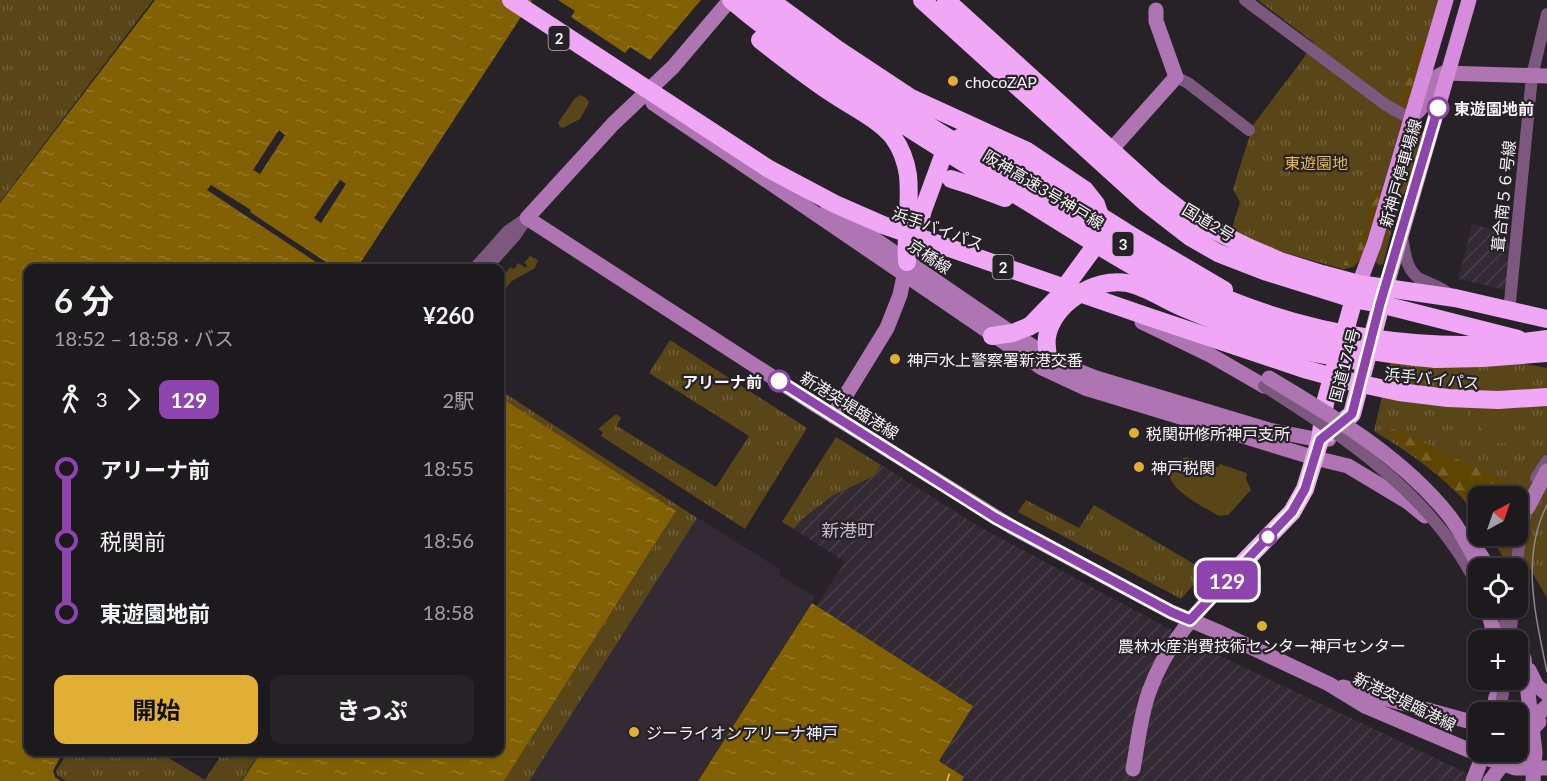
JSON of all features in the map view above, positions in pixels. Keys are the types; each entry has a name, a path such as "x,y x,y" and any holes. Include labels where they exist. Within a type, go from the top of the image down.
{"highway":[{"name":"浜手バイパス","path":"503,0 737,154 799,191 882,229 1103,306 1351,387 1448,403 1499,404 1547,399"},
{"name":"浜手バイパス","path":"511,0 738,151 810,192 894,229 1304,369 1352,382 1399,392 1448,398 1547,399"},
{"path":"717,0 770,47 808,77 883,128 897,143 908,173 906,268"},
{"name":"阪神高速3号神戸線","path":"730,0 862,99 1106,250 1199,300 1265,326 1343,347 1398,356 1436,359 1483,358 1547,352"},
{"name":"阪神高速3号神戸線","path":"752,0 870,87 1113,238 1215,294 1269,314 1375,339 1436,345 1483,346 1547,341"},
{"name":"3","path":"770,0 911,98 1085,190 1096,204 1101,219 1099,237 1090,256 1061,301 1047,336"},
{"name":"国道2号","path":"922,0 1146,203 1190,237 1218,253 1267,272 1383,296 1504,337 1547,341"},
{"name":"国道2号","path":"946,0 1154,189 1195,221 1250,249 1356,291"},
{"name":"3","path":"906,268 944,153 950,143 959,138 970,138 1022,157 1208,282 1249,302 1313,326"},
{"path":"951,179 1015,203 1106,250"},
{"name":"3","path":"1021,330 1061,301 1092,286 1114,282 1128,283 1247,334 1303,351 1337,359 1367,362 1436,359"},
{"name":"国道174号","path":"1239,567 1296,506 1305,489 1318,449 1325,403 1356,291"},
{"name":"国道2号","path":"1383,296 1455,298 1547,319"},
{"name":"国道174号","path":"1318,449 1352,414 1383,296"},
{"path":"1048,356 1047,336 1050,316 1061,301"},
{"path":"992,336 1021,330 1050,316"}],"main road":[{"name":"新神戸停車場線","path":"1356,291 1374,244 1446,0"},
{"name":"新神戸停車場線","path":"1383,296 1469,0"},
{"path":"1412,117 1421,119 1430,114 1447,77"}],"street":[{"path":"490,264 584,154 673,67 730,0"},
{"path":"1245,0 1396,112 1412,117"},
{"path":"1156,3 1156,21 1176,78 1188,83 1249,130"},
{"name":"葺合南５６号線","path":"1509,312 1547,14"},
{"path":"1447,77 1539,76"},
{"path":"1111,150 1176,78"},
{"name":"京橋線","path":"647,90 906,268 992,336 1042,368 1085,388 1318,449"},
{"path":"479,264 508,231 526,219"},
{"name":"新港突堤臨港線","path":"526,219 996,518 1171,612 1329,684 1365,706 1468,744"},
{"path":"1401,233 1408,267 1415,276 1440,286 1455,298"},
{"path":"833,416 887,328 900,295 906,268"},
{"name":"京橋線","path":"906,268 1021,330 1048,356 1096,378 1269,430 1318,449"},
{"path":"1103,306 1183,341 1264,386 1346,441 1411,495 1454,543 1468,569"},
{"path":"1146,316 1269,378 1329,414 1388,456 1423,487 1450,517 1474,558"},
{"path":"1318,449 1352,438 1366,444 1427,492 1460,524 1483,558"},
{"path":"1318,449 1388,489 1418,510 1436,527 1468,571"},
{"path":"1528,495 1547,461"},
{"path":"1528,503 1547,471"},
{"path":"1133,769 1149,693 1173,642 1239,567"},
{"path":"1528,667 1537,686 1547,694"},
{"name":"新港突堤臨港線","path":"1329,684 1468,721"},
{"path":"1528,723 1547,706"},
{"path":"1528,734 1547,715"},
{"path":"1528,727 1547,721"},
{"path":"1528,735 1541,749 1536,775"},
{"path":"1473,781 1487,762"},
{"path":"1482,781 1489,762"},
{"path":"1490,781 1492,762"},
{"path":"1490,781 1504,762"},
{"name":"新港突堤臨港線","path":"1506,762 1515,768 1536,775"}],"shaded area":[{"path":"1472,224 1505,233 1503,239 1509,243 1506,290 1458,279"},
{"path":"881,465 980,527 1218,655 1471,775 1490,781 962,781 964,777 939,761 973,706 816,606 845,562 794,529 801,520 832,496 874,476"},
{"path":"679,506 781,570 779,575 815,597 698,781 504,781"}],"green space":[{"path":"0,0 153,0 0,202"},
{"name":"東遊園地","path":"1258,0 1439,0 1361,259 1353,267 1343,269 1281,252 1231,232 1240,202 1233,189 1253,125 1303,59 1313,42"},
{"path":"1419,39 1424,41 1406,107 1398,111"},
{"path":"581,95 589,103 580,119 563,128 560,127 558,123 575,98"},
{"path":"1419,131 1424,133 1416,170 1398,206 1383,264 1379,265 1376,262 1414,133"},
{"path":"1376,189 1382,190 1361,258 1353,267 1343,269 1345,261 1350,261 1356,256"},
{"path":"530,256 538,260 535,268 512,281 504,290 504,276 510,267 514,269 518,263 526,268 527,265 524,263"},
{"path":"1396,336 1475,355 1547,368 1547,598 1528,565 1528,558 1504,558 1496,546 1528,546 1528,486 1468,486 1468,505 1431,470 1374,431"},
{"path":"670,340 807,428 745,529 601,436 603,432 598,429 616,414 621,418 617,426 716,487 749,436 649,373"},
{"path":"1441,357 1473,360 1467,418 1434,415"},
{"path":"1488,373 1507,373 1513,379 1514,436 1506,443 1491,443 1482,437 1483,379"},
{"path":"504,393 697,518 529,781 504,781 665,529 504,420"},
{"path":"1392,429 1419,440 1512,486 1468,486 1468,503 1435,472 1386,433"},
{"path":"836,437 881,465 874,476 832,496 801,520 794,529 782,522"},
{"path":"1186,457 1218,467 1220,464 1247,473 1246,479 1251,490 1228,515 1219,516 1186,496 1172,482 1171,468 1177,461"},
{"path":"1026,500 1079,528 1094,505 1206,571 1181,599 1018,512"},
{"path":"65,756 166,756 205,780 220,756 257,756 241,781 66,781 58,776 56,771"}],"water":[{"path":"155,0 532,0 360,264 24,264 24,756 61,756 53,771 55,777 61,781 0,781 0,203"},
{"path":"558,0 701,0 650,60 630,47 625,53 571,17 575,11"},
{"path":"504,400 676,511 504,781 242,781 258,756 504,756"},
{"path":"812,603 973,706 939,761 964,777 962,781 698,781"}],"pier":[{"path":"279,130 285,135 260,174 253,170"},
{"path":"340,180 346,184 321,223 314,218"},
{"path":"211,185 329,264 319,264 207,190"}],"ferry route":[{"path":"947,781 951,769"}],"tram line":[{"path":"1547,505 1539,525 1532,567 1535,609 1547,672"}],"bus line":[{"name":"129","path":"779,381 996,518 1190,620 1292,512 1305,489 1320,440 1352,414 1380,304 1438,108"}],"place":[{"name":"chocoZAP","path":"953,81"},
{"name":"東遊園地前","path":"1438,108"},
{"name":"神戸水上警察署新港交番","path":"895,359"},
{"name":"アリーナ前","path":"779,381"},
{"name":"税関研修所神戸支所","path":"1134,433"},
{"name":"神戸税関","path":"1139,467"},
{"name":"農林水産消費技術センター神戸センター","path":"1262,626"},
{"name":"ジーライオンアリーナ神戸","path":"634,732"}],"district":[{"name":"新港町","path":"848,530"}]}
